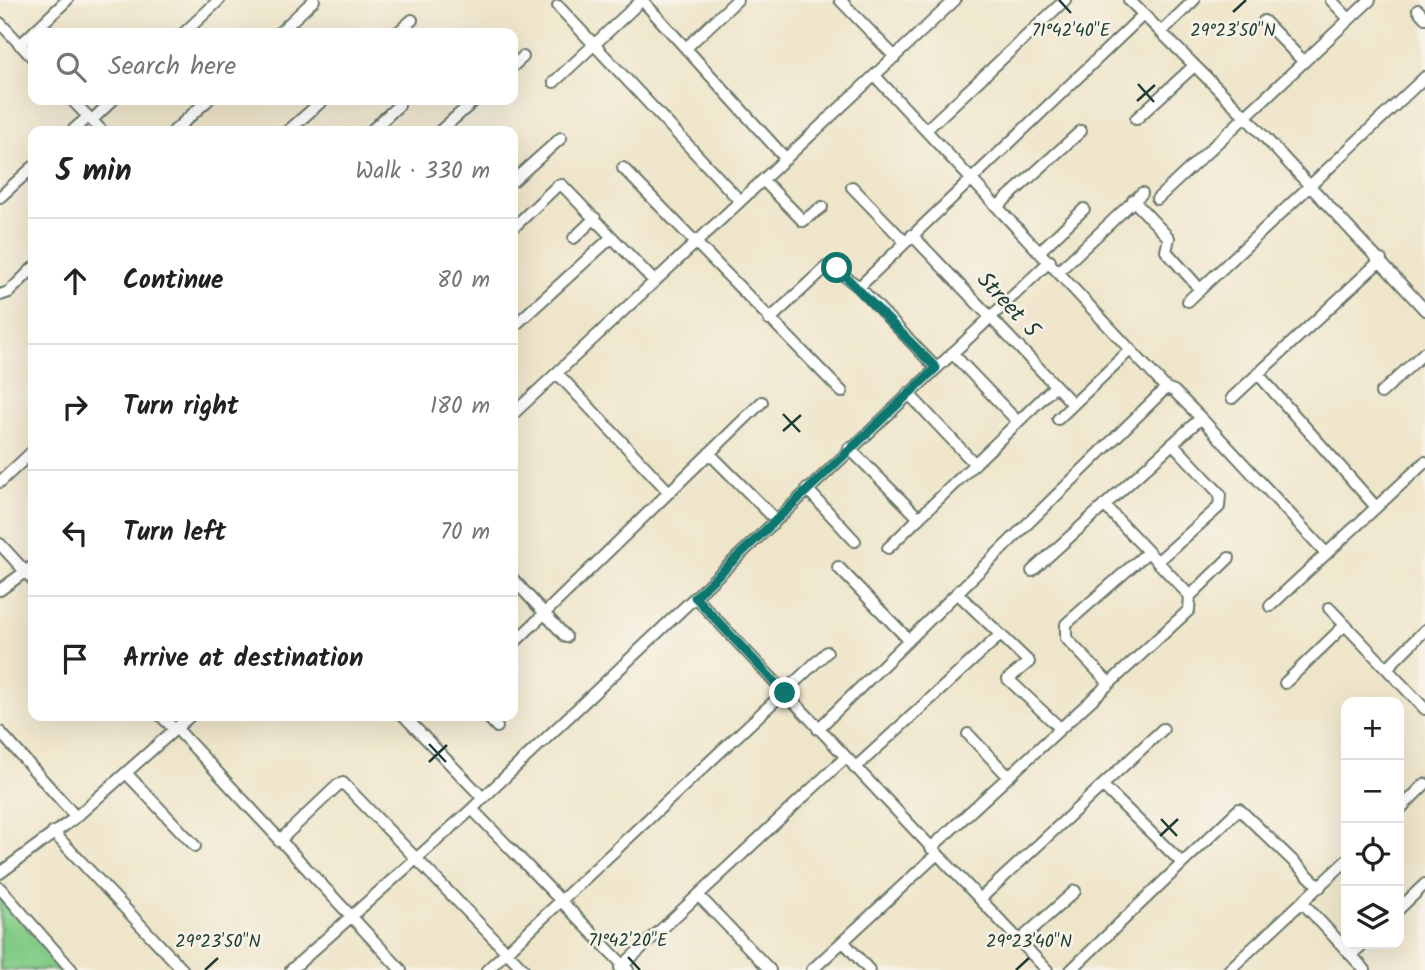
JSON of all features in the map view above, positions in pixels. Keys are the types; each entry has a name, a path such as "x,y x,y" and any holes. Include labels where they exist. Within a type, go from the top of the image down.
{"street":[{"path":"38,28 67,0"},
{"path":"189,28 219,0"},
{"path":"284,28 314,0"},
{"path":"554,82 642,0 786,159"},
{"path":"686,48 737,0"},
{"path":"518,409 955,0"},
{"path":"926,130 1065,0"},
{"path":"1129,0 1245,116 1423,302"},
{"path":"1161,32 1194,0"},
{"path":"1331,0 1349,19"},
{"path":"1157,199 1370,0"},
{"path":"844,1 895,57"},
{"path":"558,6 740,201"},
{"path":"859,287 1143,15"},
{"path":"403,28 412,20"},
{"path":"1264,21 1304,62"},
{"path":"2,29 28,53"},
{"path":"20,45 28,37"},
{"path":"518,62 523,57"},
{"path":"1136,119 1194,66"},
{"path":"875,76 1166,388 1174,391 1201,418 1326,553"},
{"path":"1188,301 1425,76"},
{"path":"77,105 97,126"},
{"path":"80,126 107,105"},
{"path":"179,126 203,105"},
{"path":"294,126 317,105"},
{"path":"376,126 399,105"},
{"path":"446,126 469,105"},
{"path":"999,206 1081,131"},
{"path":"518,177 561,138"},
{"path":"623,168 769,320 842,391"},
{"path":"0,197 28,172"},
{"path":"763,180 803,221 822,207"},
{"path":"518,223 557,186 562,185 654,281"},
{"name":"Street 5","path":"852,187 991,315 1073,404"},
{"path":"1059,271 1137,196 1169,238 1166,251 1200,289"},
{"path":"1040,250 1084,209"},
{"path":"574,239 595,218"},
{"path":"518,322 612,237"},
{"path":"1232,398 1381,260"},
{"path":"291,970 472,809 849,448 1049,261"},
{"path":"769,320 826,267 837,268 859,287 936,368"},
{"path":"0,295 9,292 28,273"},
{"path":"1058,419 1130,349"},
{"path":"1381,393 1425,352"},
{"path":"952,353 1018,422"},
{"path":"557,373 668,491"},
{"path":"1258,374 1376,507"},
{"path":"888,548 1055,386"},
{"path":"818,729 1166,388"},
{"path":"908,393 975,464"},
{"path":"518,639 762,402"},
{"path":"1031,571 1201,418"},
{"path":"1157,562 1219,507 1222,500 1220,494 1172,444"},
{"path":"849,448 919,518"},
{"path":"709,453 775,519"},
{"path":"0,482 28,456"},
{"path":"1270,606 1425,462"},
{"path":"807,489 855,541"},
{"path":"1104,505 1190,596"},
{"path":"0,544 28,570"},
{"path":"1109,683 1066,638 1064,630 1066,624 1149,552"},
{"path":"812,970 1008,776 1189,610 1190,596 1229,558"},
{"path":"838,567 909,640"},
{"path":"0,590 28,575"},
{"path":"518,584 566,637"},
{"path":"957,593 1029,662 1008,680 1060,728"},
{"path":"695,597 1047,970"},
{"path":"1329,608 1425,709"},
{"path":"1285,682 1345,625"},
{"path":"1387,668 1425,630"},
{"path":"855,768 999,636"},
{"path":"487,970 827,652"},
{"path":"167,721 401,970"},
{"path":"0,873 76,817 185,721"},
{"path":"409,721 483,798"},
{"path":"492,721 497,727"},
{"path":"980,899 1163,729"},
{"path":"0,732 76,817"},
{"path":"968,734 1008,776"},
{"path":"472,809 623,968 845,758"},
{"path":"127,774 195,846"},
{"path":"279,841 338,785 344,783 524,970"},
{"path":"1404,805 1425,784"},
{"path":"1103,786 1181,862"},
{"path":"1071,970 1239,809 1320,887"},
{"path":"53,832 183,970"},
{"path":"1229,970 1341,866"},
{"path":"1404,904 1425,884"},
{"path":"0,888 72,970"},
{"path":"1019,941 1075,891"},
{"path":"698,895 770,970"},
{"path":"1303,903 1365,970"},
{"path":"842,941 869,970"},
{"path":"1351,955 1358,949"}],"green space":[{"path":"0,896 64,970 0,970"}],"route":[{"path":"785,693 695,597 936,368 859,287 837,268"}]}
